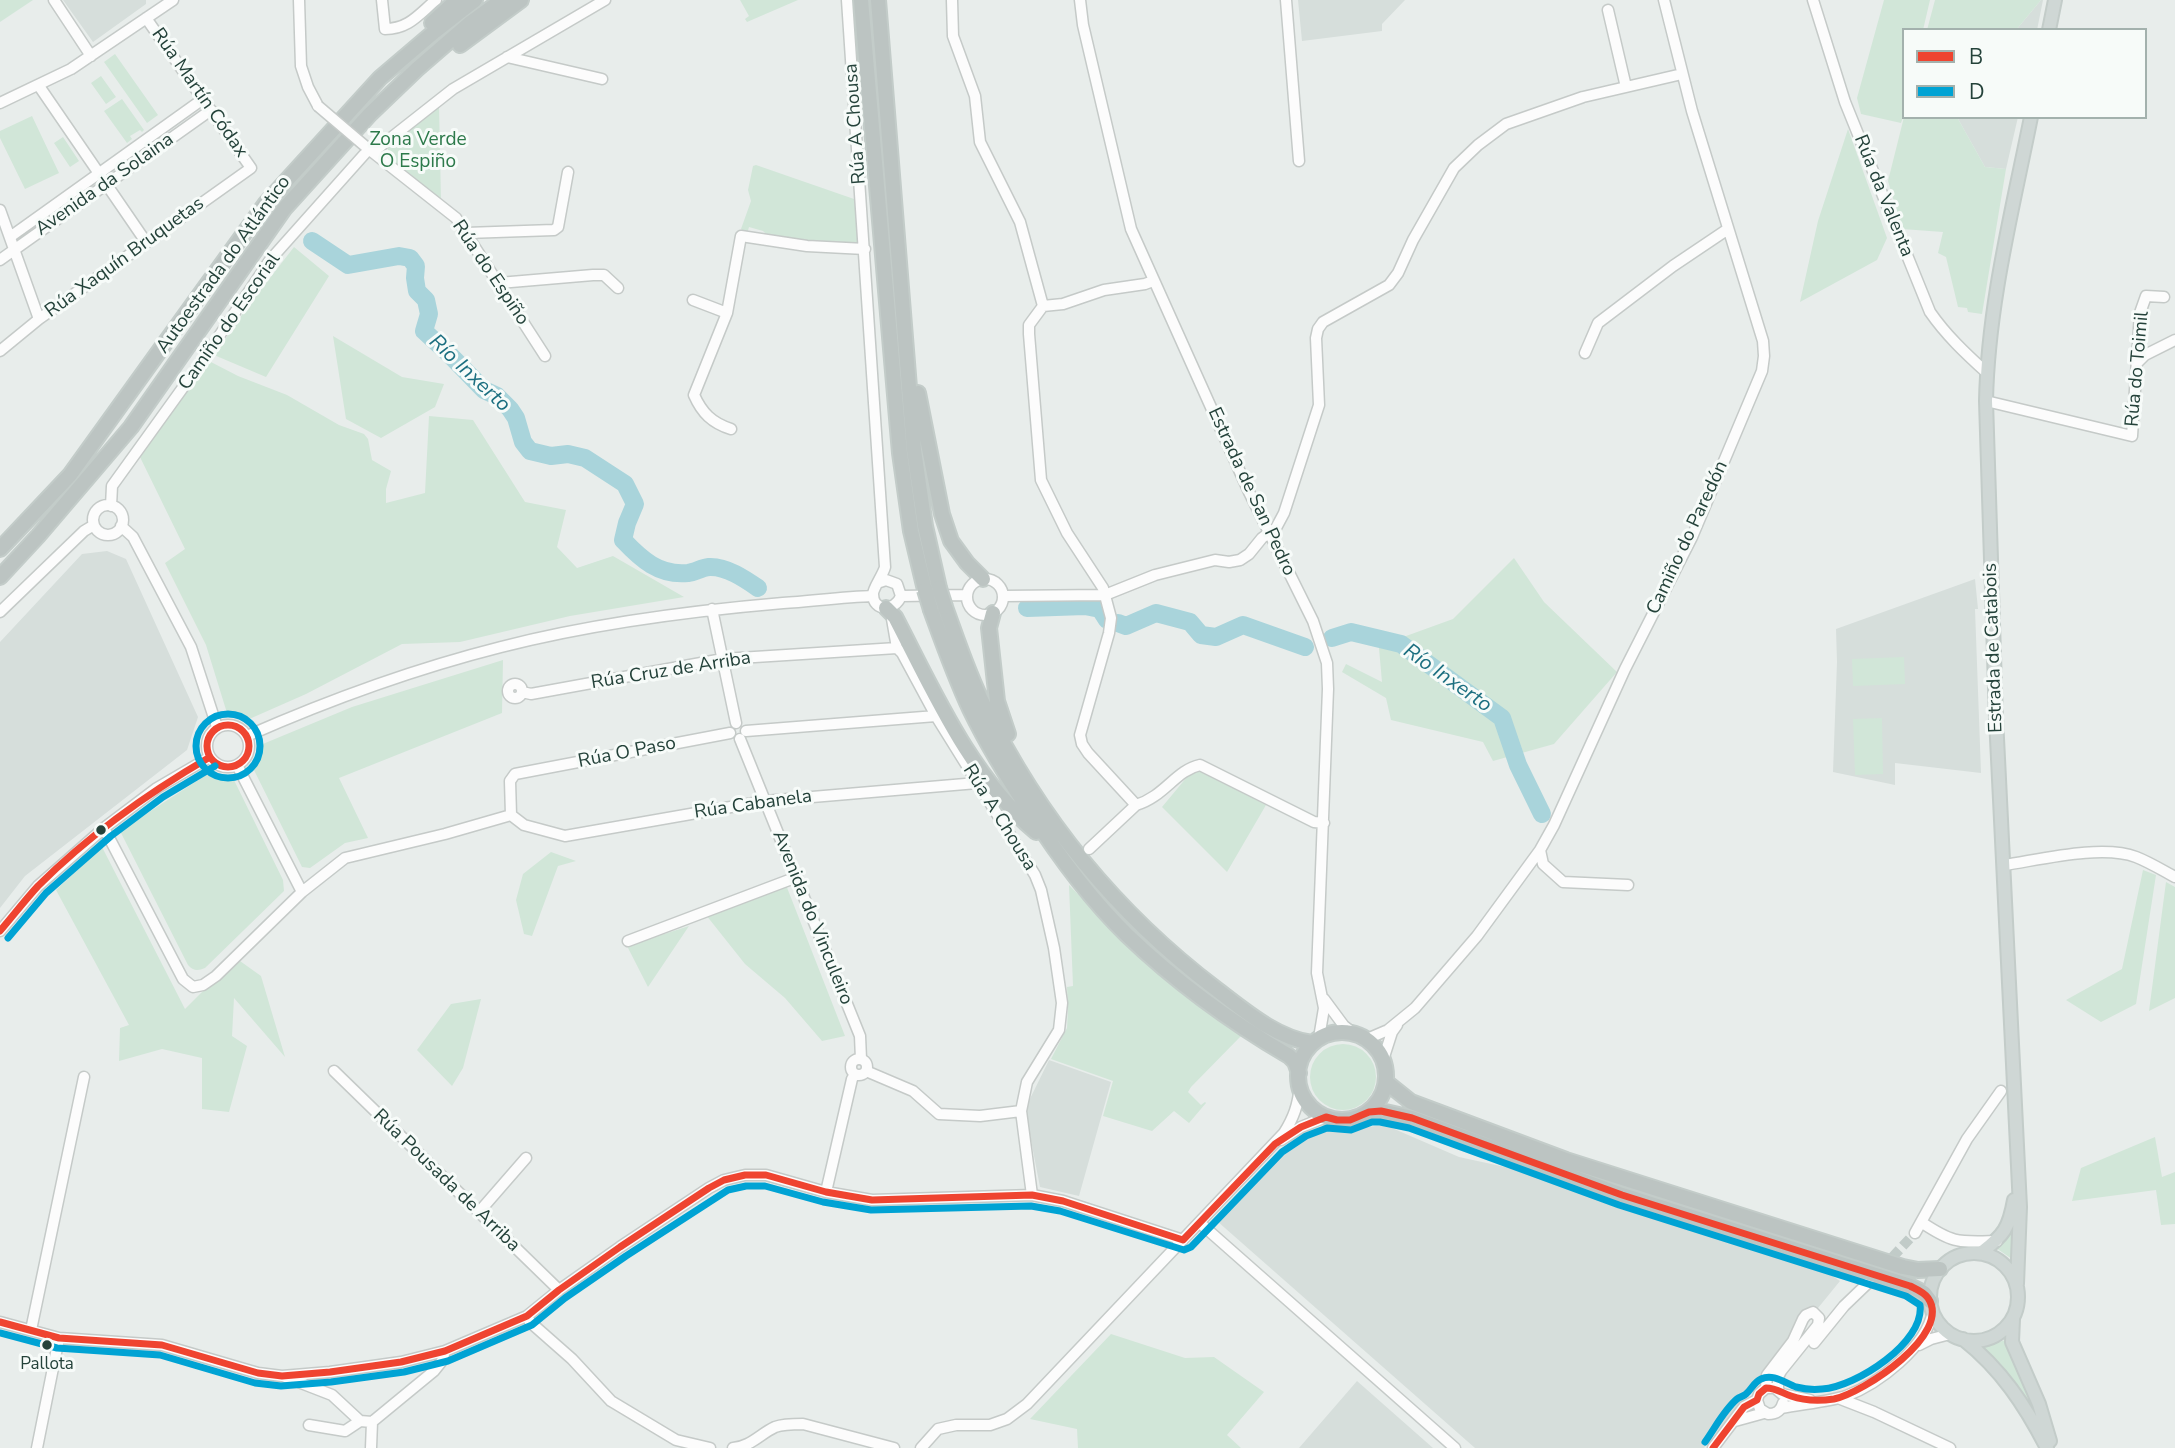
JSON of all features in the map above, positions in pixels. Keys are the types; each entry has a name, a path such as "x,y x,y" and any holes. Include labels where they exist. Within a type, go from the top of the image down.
{"highway":[{"path":"380,78 411,42 457,0"},
{"name":"Autoestrada do Atlántico","path":"0,549 70,475 266,203 380,78 475,0"},
{"name":"Autoestrada do Atlántico","path":"0,577 131,426 284,209 370,114 469,24 502,0"},
{"path":"370,114 394,100 472,34 521,0"},
{"path":"862,0 900,453 911,531 938,608 951,666 970,709 996,760 1052,846 1086,890 1126,934 1173,975 1223,1013 1289,1056 1295,1062 1308,1105 1326,1117 1350,1120 1370,1112 1381,1111 1412,1118 1622,1195 1910,1286 1929,1302"},
{"path":"878,0 914,450 932,589"},
{"path":"903,319 942,514 951,541 983,579"},
{"path":"938,608 983,705 1039,802 1057,830 1098,881 1138,924 1181,962 1233,1002 1283,1035 1316,1041 1343,1032 1360,1036 1379,1050 1386,1082 1382,1095 1370,1112"},
{"path":"888,610 895,617 969,753 996,791 1052,846"},
{"path":"993,614 989,628 999,710 1007,733 1028,769 1039,802"},
{"path":"1299,1079 1304,1054 1316,1041"},
{"path":"1386,1082 1410,1102 1566,1160 1903,1267 1935,1269"}],"main road":[{"path":"2049,28 2055,0"},
{"name":"Estrada de Catabois","path":"2031,119 1996,288 1986,372 1986,401 1992,612 2020,1227 2017,1308 2012,1319 2011,1342 2039,1404 2049,1448"},
{"name":"Estrada de Catabois","path":"1935,1269 1955,1257 1982,1252 1997,1241 2011,1218 2018,1182"},
{"path":"1982,1252 2004,1264 2017,1284"},
{"path":"1929,1302 1935,1269"},
{"name":"Estrada de Catabois","path":"1929,1302 1940,1324 1977,1350 2011,1387 2049,1448"},
{"path":"1956,1337 1982,1340 2005,1329 2012,1319"}],"street":[{"path":"54,0 91,56"},
{"name":"Rúa Martín Códax","path":"153,0 150,16 251,168"},
{"path":"0,103 71,69 173,0"},
{"name":"Rúa do Espiño","path":"299,0 301,66 318,106 456,218 545,356"},
{"path":"382,0 385,29 397,29 436,0"},
{"name":"Camiño do Escorial","path":"111,506 112,486 205,357 270,260 369,149 453,89 605,0"},
{"name":"Rúa A Chousa","path":"847,0 885,567 880,582"},
{"path":"952,0 953,36 975,96 981,142 1020,222 1043,306"},
{"name":"Estrada de San Pedro","path":"1080,0 1083,25 1131,229 1316,629 1327,663 1324,822 1317,973 1324,998"},
{"path":"1286,0 1300,161"},
{"name":"Camiño do Paredón","path":"1399,1021 1415,1008 1477,936 1540,850 1554,825 1625,669 1692,537 1762,371 1763,341 1682,74 1664,0"},
{"name":"Rúa da Valenta","path":"1813,0 1845,102 1930,312 1958,346 1986,372"},
{"path":"1608,10 1626,87"},
{"path":"507,57 602,79"},
{"path":"1004,596 1105,595 1155,575 1215,560 1229,562 1249,554 1262,538 1276,528 1284,513 1318,405 1318,329 1323,322 1389,285 1454,168 1506,124 1583,97 1682,74"},
{"path":"39,86 146,242"},
{"name":"Avenida da Solaina","path":"10,237 203,99"},
{"name":"Avenida da Solaina","path":"0,260 211,110"},
{"name":"Rúa Xaquín Bruquetas","path":"0,351 39,319 251,168"},
{"path":"466,233 554,230 558,227 568,172"},
{"path":"0,210 39,319"},
{"path":"1585,353 1598,323 1673,266 1728,229"},
{"path":"731,429 718,425 701,410 694,396 727,313 741,236 807,246 865,249"},
{"path":"499,283 604,275 618,288"},
{"path":"1136,804 1088,753 1080,735 1111,618 1103,588 1067,533 1041,480 1029,325 1043,306 1063,304 1104,290 1153,281"},
{"name":"Rúa do Toimil","path":"1986,401 2132,436 2140,313 2146,296 2164,297"},
{"path":"693,300 727,313"},
{"path":"2137,363 2145,355 2175,340"},
{"path":"103,506 111,506 121,512 123,517 117,532 106,535 97,530 93,520 97,510 103,506"},
{"path":"0,612 84,531 94,525"},
{"path":"121,526 133,537 191,647 217,727"},
{"path":"983,579 997,583 1004,596 999,609 993,614 978,614 971,609 967,595 968,589 975,582 983,579"},
{"path":"886,580 897,584 901,596 896,605 888,610 878,604 873,596 875,587 886,580"},
{"path":"901,596 967,595"},
{"path":"247,736 326,702 431,666 551,635 712,609 873,596"},
{"path":"712,609 736,723"},
{"name":"Rúa A Chousa","path":"888,610 899,650 936,716 1035,875 1041,890 1054,948 1062,1003 1059,1030 1027,1082 1020,1111 1032,1195"},
{"name":"Rúa Cruz de Arriba","path":"522,692 531,694 723,659 899,650"},
{"path":"736,723 731,727 730,733 734,738 936,716"},
{"path":"736,723 743,725 743,735"},
{"path":"230,724 237,726 247,736 247,755 237,765 225,767 214,762 207,752 207,740 217,727 230,724"},
{"name":"Rúa O Paso","path":"511,815 510,781 514,774 730,733"},
{"name":"Avenida do Vinculeiro","path":"743,735 765,800 860,1036 861,1059 867,1064 861,1073"},
{"path":"0,931 38,886 104,828 157,788 210,757"},
{"path":"237,765 302,892"},
{"path":"1088,849 1136,804 1146,802 1164,790 1189,767 1200,765 1314,822 1324,822"},
{"name":"Rúa Cabanela","path":"511,815 518,822 565,836 765,800 977,783"},
{"path":"104,828 183,979 193,987 203,985 216,976 302,892 345,858 511,815"},
{"path":"1540,850 1543,864 1563,882 1628,886"},
{"path":"2004,865 2093,853 2117,853 2135,856 2175,877"},
{"path":"628,941 797,877"},
{"path":"1316,1041 1322,1026 1324,998"},
{"path":"1324,998 1344,1026 1360,1036 1377,1036 1399,1021"},
{"path":"1383,1060 1392,1032 1399,1021"},
{"name":"Rúa Pousada de Arriba","path":"334,1071 559,1290"},
{"path":"827,1192 852,1079 861,1073 913,1091 939,1114 980,1116 1020,1111"},
{"path":"31,1330 84,1077"},
{"path":"921,1448 938,1429 956,1424 990,1425 1007,1419 1027,1404 1275,1144 1295,1114 1299,1079"},
{"path":"1914,1233 1967,1139 2001,1091"},
{"path":"1275,1144 1301,1127 1326,1117"},
{"path":"479,1212 526,1158"},
{"path":"0,1322 59,1338 162,1345 258,1373 282,1376 401,1362 445,1351 527,1315 620,1247 724,1180 745,1175 766,1175 827,1192 872,1200 1032,1195 1063,1201 1183,1240"},
{"path":"1921,1222 1958,1242 1997,1241"},
{"path":"1200,1223 1455,1448"},
{"path":"1814,1343 1843,1306 1869,1282"},
{"path":"1913,1349 1931,1322 1929,1302"},
{"path":"1764,1413 1757,1405 1757,1399 1766,1388 1767,1376 1793,1341 1803,1319 1813,1312 1819,1318 1818,1325 1781,1371 1781,1408"},
{"path":"527,1315 530,1322 572,1359 611,1401 677,1440 710,1448"},
{"path":"1734,1421 1764,1413 1772,1414 1781,1408 1838,1398 1869,1385 1913,1349 1931,1339 1956,1337"},
{"path":"37,1448 59,1338"},
{"path":"371,1448 372,1423 434,1371 442,1361 445,1351"},
{"path":"282,1376 332,1395 360,1421 372,1423"},
{"path":"1766,1388 1816,1401"},
{"path":"1838,1398 1950,1448"},
{"path":"1713,1448 1744,1406 1757,1399"},
{"path":"309,1425 345,1431 360,1421"},
{"path":"733,1448 747,1445 776,1427 791,1424 803,1424 894,1448"}],"shaded area":[{"path":"63,0 146,0 146,4 93,42"},
{"path":"1298,0 1405,0 1382,24 1382,31 1302,41"},
{"path":"2041,0 2043,0 2037,28 2018,28"},
{"path":"1958,119 2018,119 2006,169 1985,167"},
{"path":"107,551 126,559 198,717 187,750 25,876 0,908 0,642 82,554"},
{"path":"1975,579 1981,773 1895,763 1895,785 1833,772 1836,629"},
{"path":"1049,1060 1111,1082 1079,1196 1040,1187 1025,1109"},
{"path":"1385,1125 1459,1157 1519,1170 1828,1273 1840,1281 1704,1448 1475,1448 1217,1221 1290,1141 1311,1127 1348,1129"},
{"path":"1357,1381 1433,1448 1299,1448"}],"green space":[{"path":"0,0 33,0 0,22"},
{"path":"740,0 798,0 747,22 745,19 749,16"},
{"path":"1884,0 1930,0 1923,28 1902,28 1901,123 1861,114 1857,98"},
{"path":"1935,0 2041,0 2018,28 1928,28"},
{"path":"115,54 158,115 147,123 104,62"},
{"path":"101,76 116,97 106,104 91,83"},
{"path":"122,99 144,130 130,136 132,139 127,143 104,111"},
{"name":"Zona Verde O Espiño","path":"439,105 441,201 388,157 388,147"},
{"path":"32,116 59,173 25,189 0,138 0,131"},
{"path":"1904,119 1958,119 1985,167 2006,169 1982,314 1958,307 1946,257 1938,253 1943,232 1902,229 1888,181"},
{"path":"1848,129 1887,238 1877,260 1800,302 1818,221"},
{"path":"63,137 79,161 70,167 54,143"},
{"path":"753,166 854,199 858,203 858,244 771,239 763,231 749,227 747,234 741,229 751,201 748,190"},
{"path":"294,247 329,276 266,377 214,355 246,309"},
{"path":"333,336 402,377 444,384 435,407 381,438 346,419"},
{"path":"209,361 238,376 287,395 339,425 364,434 368,439 372,460 391,471 386,489 386,503 425,493 429,416 473,420 525,502 566,510 557,547 577,568 613,556 684,597 570,616 460,642 402,644 306,694 247,720 227,713 206,645 165,563 185,549 139,455"},
{"path":"1514,558 1544,602 1617,672 1554,744 1493,761 1483,742 1391,720 1386,698 1342,672 1346,664 1382,682 1378,637 1395,640 1453,619"},
{"path":"1904,657 1905,684 1853,686 1852,659"},
{"path":"503,660 502,713 339,778 368,838 345,843 310,868 302,867 253,768 258,746 352,707"},
{"path":"1882,718 1883,774 1855,775 1853,719"},
{"path":"1199,770 1266,805 1227,872 1162,807 1187,777"},
{"path":"209,773 233,778 283,880 284,891 205,968 196,970 188,965 120,831"},
{"path":"102,847 185,1009 240,961 261,976 285,1057 234,998 232,1036 247,1046 229,1112 202,1109 202,1058 162,1049 119,1061 120,1028 129,1025 56,890"},
{"path":"551,852 576,861 558,866 532,936 524,934 516,900 523,874"},
{"path":"2143,870 2156,875 2136,1004 2101,1022 2066,1000 2122,969"},
{"path":"2166,882 2175,887 2175,998 2149,1011"},
{"path":"786,885 845,1036 822,1041 785,998 745,964 706,915"},
{"path":"1069,885 1147,964 1241,1036 1188,1092 1201,1105 1206,1103 1189,1123 1174,1111 1152,1131 1103,1116 1113,1081 1051,1059 1067,1028 1067,987 1073,986"},
{"path":"689,926 648,987 627,946"},
{"path":"481,999 463,1068 452,1086 417,1050 451,1004"},
{"path":"1343,1044 1366,1054 1376,1077 1366,1100 1343,1110 1320,1100 1310,1077 1320,1054"},
{"path":"2155,1137 2162,1177 2175,1172 2175,1224 2161,1225 2156,1190 2072,1201 2081,1168"},
{"path":"2013,1225 2015,1261 1996,1248 2007,1237"},
{"path":"1111,1334 1185,1358 1214,1357 1264,1392 1227,1435 1241,1448 1078,1448 1077,1429 1030,1419"},
{"path":"2005,1340 2045,1433 2017,1388 1982,1348"}],"waterway":[{"name":"Río Inxerto","path":"312,241 348,265 399,256 410,258 416,266 417,291 426,300 429,314 424,331 484,390 497,396 510,409 516,418 523,442 530,451 551,456 568,454 585,458 625,484 635,504 623,540 644,560 659,569 678,573 715,567 735,574 758,588"},
{"name":"Río Inxerto","path":"1027,608 1085,606 1100,609 1107,620"},
{"name":"Río Inxerto","path":"1118,623 1126,626 1156,613 1190,622 1201,635 1216,637 1243,625 1305,647"},
{"name":"Río Inxerto","path":"1332,638 1351,632 1401,644 1502,718 1518,765 1542,814"}],"tunnel":[{"path":"1872,1279 1915,1233"}],"transit line":[{"name":"D","path":"228,714 246,720 254,728 260,746 254,764 246,772 228,778 210,772 202,764 196,746 202,728 210,720 228,714"},
{"name":"B","path":"228,725 243,731 249,746 243,761 228,767 213,761 207,746 213,731 228,725"},
{"name":"B","path":"0,931 38,886 98,832 164,785 210,757"},
{"name":"D","path":"8,938 46,893 111,836 163,797 215,766"},
{"name":"B","path":"0,1322 59,1338 162,1345 258,1373 282,1376 401,1362 445,1351 527,1316 620,1247 724,1180 745,1175 766,1175 826,1192 872,1200 1032,1195 1063,1201 1183,1240 1275,1144 1301,1127 1326,1117 1350,1120 1369,1112 1381,1111 1412,1118 1622,1195 1910,1286 1928,1298 1932,1312 1928,1328 1917,1344 1883,1374 1864,1386 1829,1400 1802,1399 1766,1388 1757,1400 1744,1407 1713,1448"},
{"name":"D","path":"0,1333 57,1348 160,1355 255,1383 281,1386 404,1372 448,1361 532,1325 565,1298 728,1190 765,1186 823,1202 871,1210 1031,1206 1060,1211 1184,1250 1191,1247 1282,1152 1306,1136 1327,1128 1351,1130 1372,1122 1380,1122 1409,1128 1619,1205 1906,1296 1920,1305 1919,1319 1912,1333 1886,1360 1869,1371 1836,1386 1819,1389 1796,1387 1765,1377 1732,1403 1705,1442"}],"place":[{"name":"Pallota","path":"47,1345"}]}
